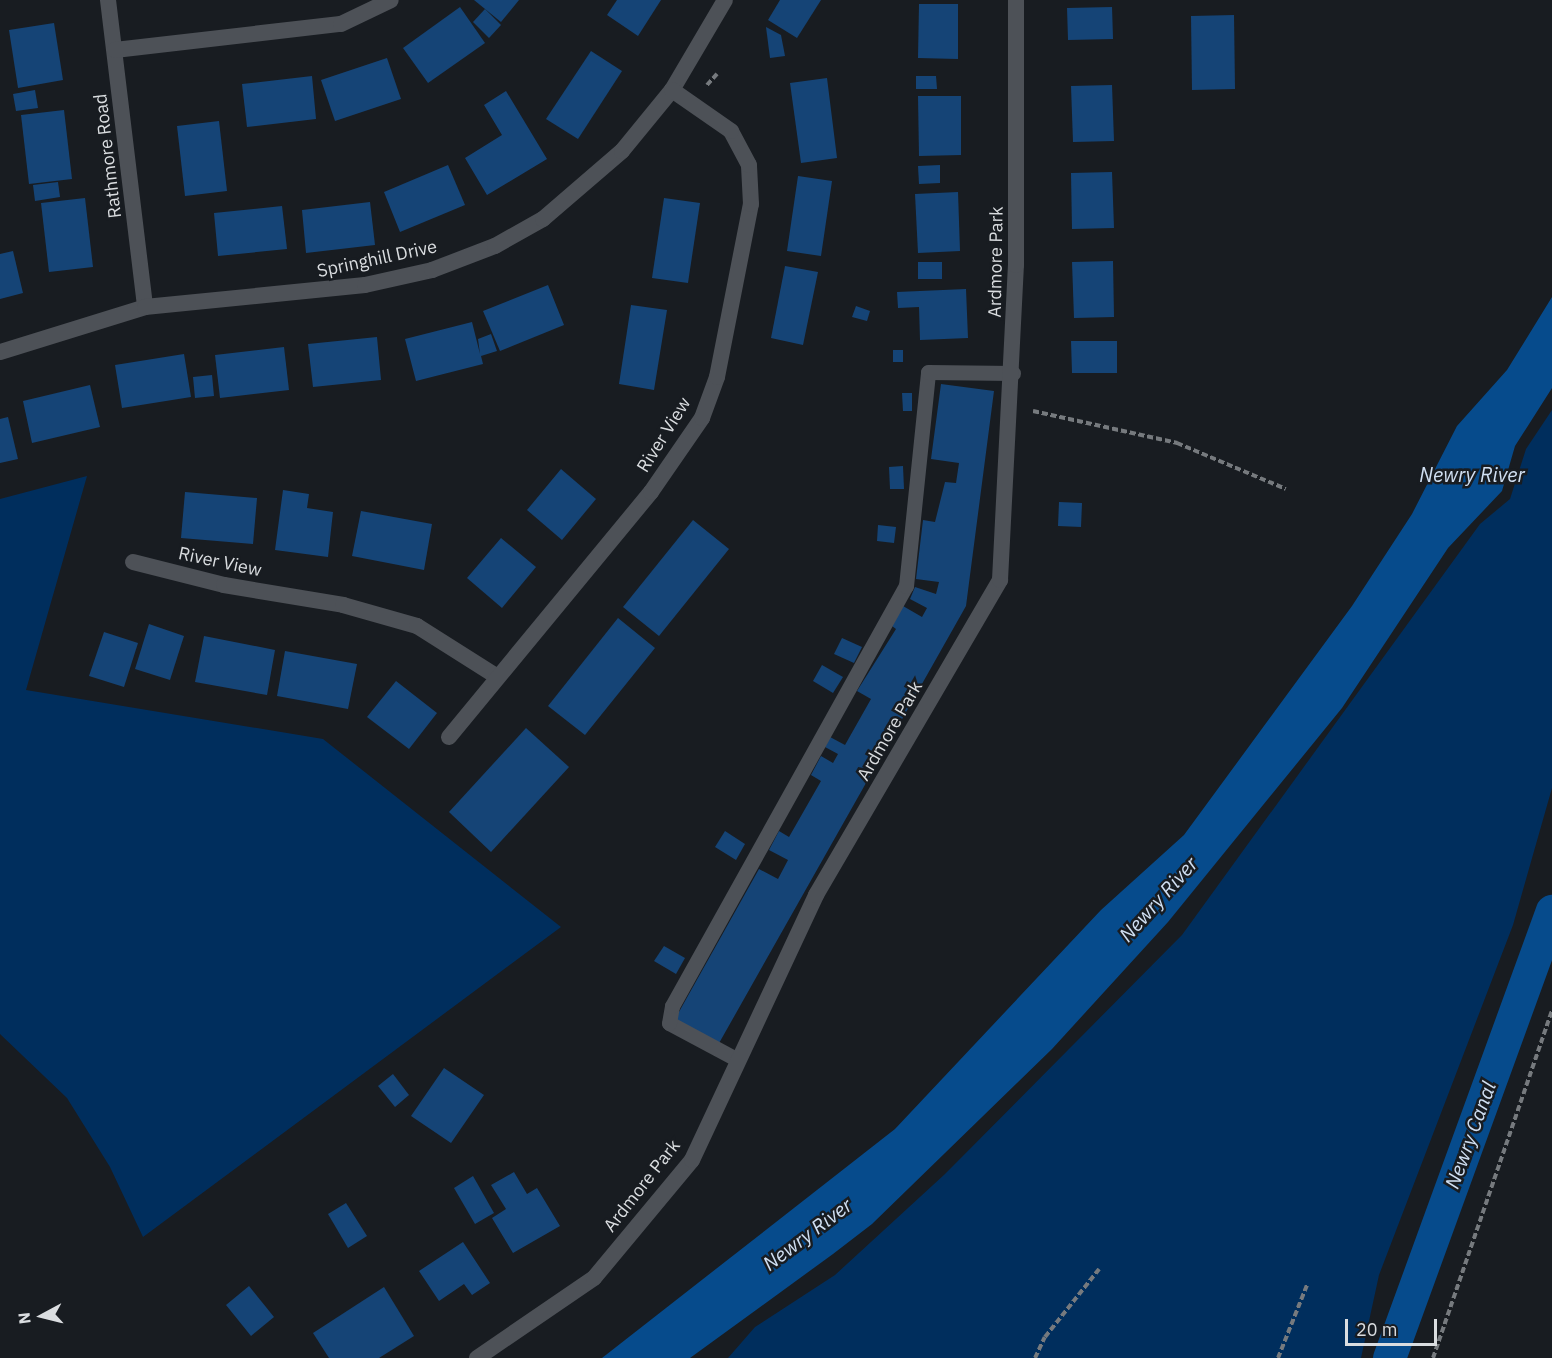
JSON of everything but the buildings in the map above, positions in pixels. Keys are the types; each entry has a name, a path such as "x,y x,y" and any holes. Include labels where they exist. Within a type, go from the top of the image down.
{"street":[{"name":"Rathmore Road","path":"108,0 116,50 145,308"},
{"path":"116,50 341,24 391,0"},
{"name":"Springhill Drive","path":"0,351 145,308 364,285 432,270 495,246 543,219 590,181 672,90 725,0"},
{"name":"Ardmore Park","path":"477,1358 594,1278 692,1160 816,895 1000,580 1013,373 1016,0"},
{"name":"River View","path":"449,737 496,676 651,492 702,418 717,377 751,204 749,165 731,131 672,90"},
{"name":"River View","path":"133,562 224,585 343,605 417,626 496,676"}],"lane":[{"path":"738,1060 669,1023 672,1006 906,586 928,372 1013,373"}],"path":[{"path":"1012,406 1177,442 1286,489"},
{"path":"1433,1358 1552,1011"},
{"path":"1035,1358 1045,1337 1099,1269"},
{"path":"1278,1358 1306,1285"}],"shaded area":[{"path":"1552,410 1552,788 1513,925 1379,1275 1361,1358 728,1358 755,1327 835,1275 945,1174 1182,935 1480,524 1510,499 1526,449"},
{"path":"87,476 26,690 323,739 561,927 143,1237 110,1167 67,1098 0,1034 0,499"}],"water":[{"name":"Newry River","path":"1552,297 1552,388 1515,446 1502,491 1448,548 1342,708 1168,922 1052,1049 872,1224 690,1358 602,1358 895,1129 1101,910 1184,835 1352,606 1412,514 1457,426 1507,370"}],"waterway":[{"name":"Newry Canal","path":"1389,1358 1552,911"}]}
